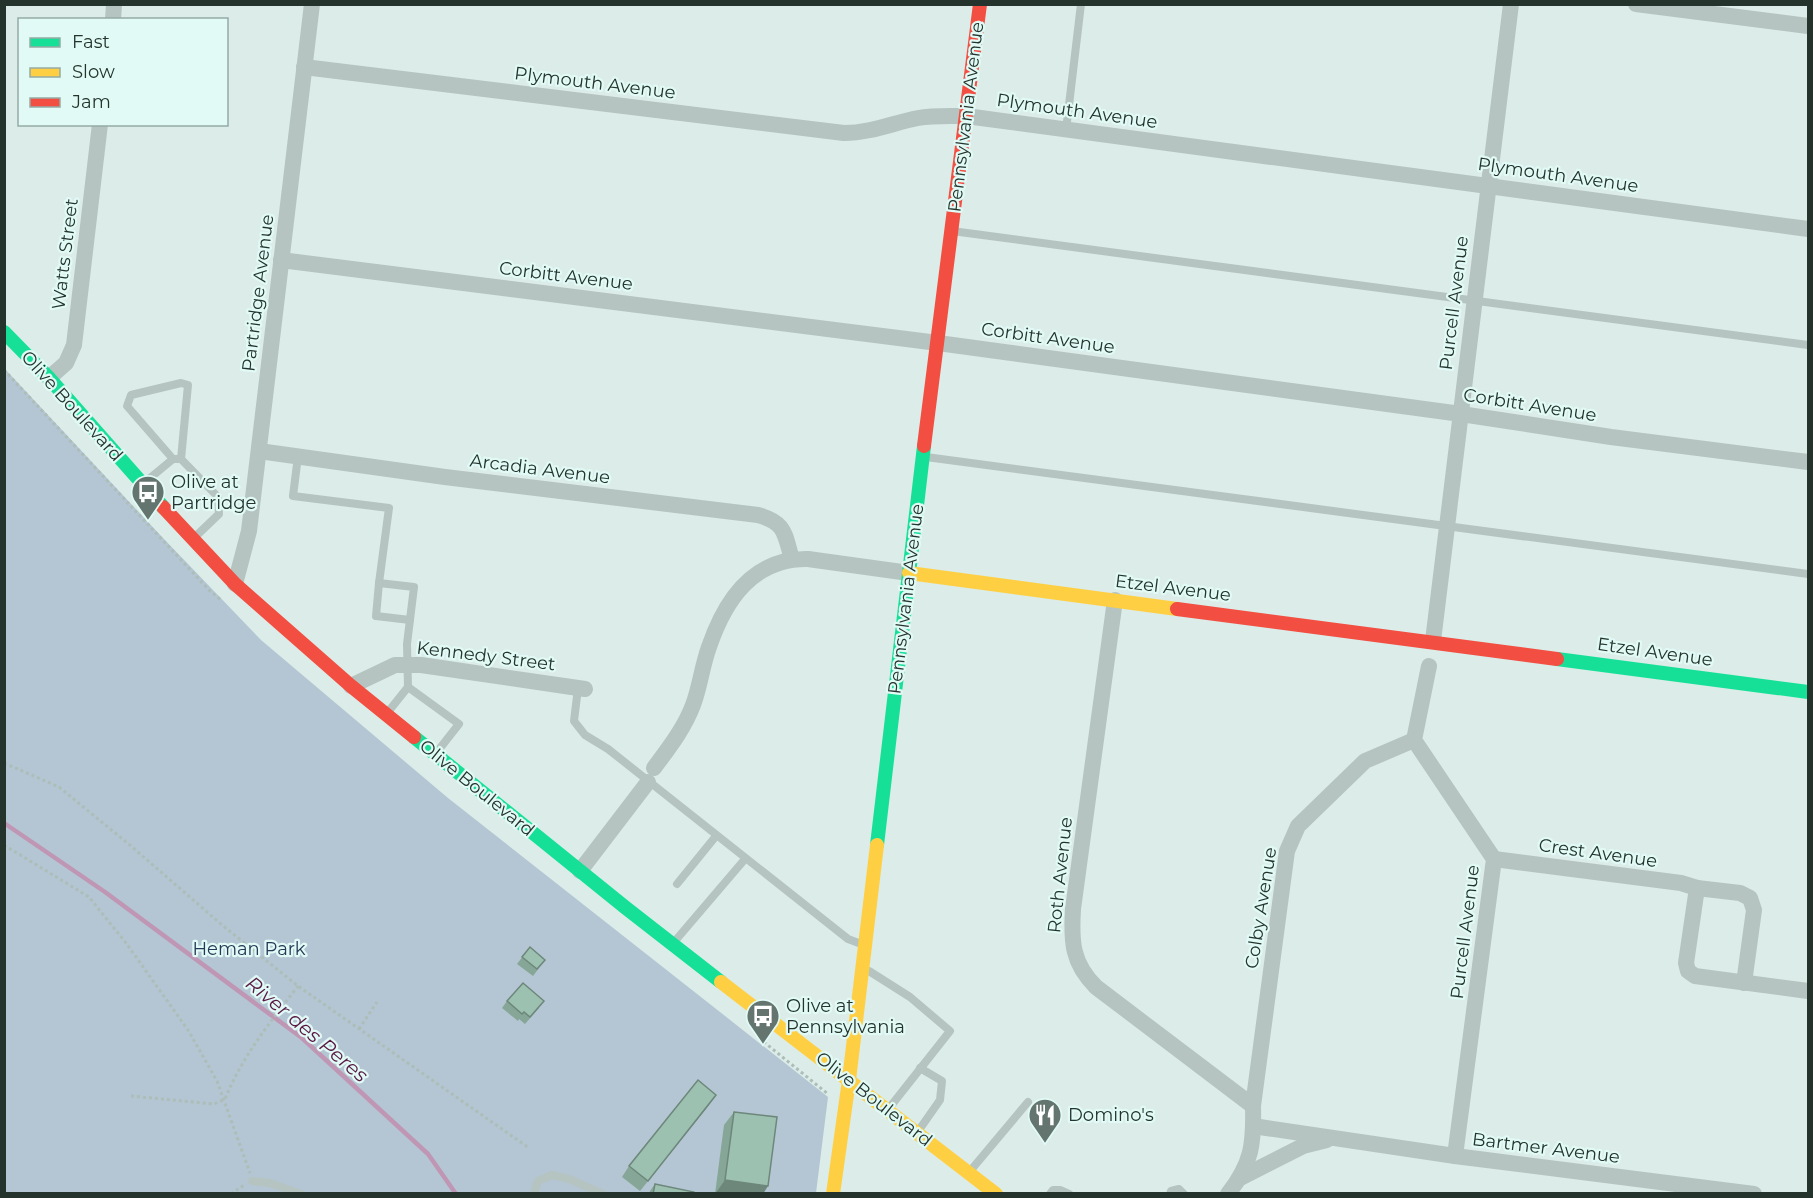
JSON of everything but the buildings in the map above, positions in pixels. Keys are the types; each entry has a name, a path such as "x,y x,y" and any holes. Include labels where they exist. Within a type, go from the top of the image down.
{"street":[{"name":"Partridge Avenue","path":"235,584 249,531 312,4"},
{"name":"Pennsylvania Avenue","path":"833,1194 849,1080 923,457 980,4"},
{"name":"Purcell Avenue","path":"1433,641 1511,4"},
{"path":"1636,4 1809,26"},
{"name":"Plymouth Avenue","path":"304,67 844,133 865,132 921,117 966,116 1809,230"},
{"name":"Watts Street","path":"49,378 66,363 74,345 100,126"},
{"name":"Corbitt Avenue","path":"281,260 938,343 1461,414 1611,437 1809,462"},
{"name":"Olive Boulevard","path":"4,332 49,378 142,484 235,584 351,686 672,944 996,1194"},
{"name":"Arcadia Avenue","path":"259,451 445,477 758,515 780,525 792,559"},
{"name":"Etzel Avenue","path":"580,871 677,736 693,706 708,649 736,594 756,573 766,567 792,559 808,559 1809,692"},
{"name":"Roth Avenue","path":"1115,600 1073,909 1071,931 1077,963 1096,987 1253,1106"},
{"name":"Kennedy Street","path":"351,686 395,665 421,665 581,688"},
{"path":"1414,740 1429,666"},
{"name":"Purcell Avenue","path":"1414,740 1494,859 1455,1156"},
{"name":"Colby Avenue","path":"1253,1106 1287,851 1298,826 1365,761 1414,740"},
{"name":"Crest Avenue","path":"1494,859 1740,893 1750,898 1754,910 1744,983"},
{"path":"1697,888 1686,963 1688,971 1695,976 1809,991"},
{"name":"Bartmer Avenue","path":"1228,1194 1240,1178 1253,1145 1253,1106"},
{"name":"Bartmer Avenue","path":"1254,1126 1455,1156 1754,1194"},
{"name":"Bartmer Avenue","path":"1240,1178 1303,1146 1334,1139"}],"lane":[{"path":"1066,130 1081,4"},
{"path":"952,231 1809,345"},
{"path":"142,484 177,459 188,385 181,382 131,395 127,406 177,459 218,497 219,514 192,539"},
{"path":"298,456 293,496 388,508 376,616 410,620"},
{"path":"923,457 1809,574"},
{"path":"379,583 414,587 407,644 408,687 386,715"},
{"path":"408,687 459,724 435,754"},
{"path":"581,688 574,722 585,735 651,775 716,836 848,939 865,945"},
{"path":"677,884 716,836"},
{"path":"672,944 745,859"},
{"path":"862,971 869,971 910,997 950,1031 888,1110"},
{"path":"918,1133 940,1100 942,1081 920,1068"},
{"path":"969,1173 1028,1102"},
{"path":"534,1194 538,1181 552,1175 569,1179 603,1194"},
{"path":"252,1181 270,1183 301,1194"},
{"path":"1170,1194 1171,1191 1179,1189 1184,1194"},
{"path":"1050,1194 1053,1190 1069,1194"}],"path":[{"path":"4,763 59,787 298,986 529,1148"},
{"path":"4,845 89,897 126,943 188,1030 217,1081 252,1181"},
{"path":"131,1096 214,1104 225,1099 249,1051 298,986"},
{"path":"359,1029 377,1002"}],"green space":[{"name":"Heman Park","path":"4,368 261,640 448,798 828,1097 816,1193 5,1193"}],"waterway":[{"name":"River des Peres","path":"4,823 105,892 302,1038 428,1154 456,1194"}],"traffic: fast":[{"path":"4,332 49,378 163,507"},
{"path":"877,845 924,446"},
{"path":"1557,659 1808,692"},
{"path":"414,737 721,982"}],"traffic: slow":[{"path":"909,573 1177,609"},
{"path":"833,1194 877,845"},
{"path":"721,982 996,1194"}],"traffic: jam":[{"path":"924,446 980,4"},
{"path":"163,507 235,584 351,686 414,737"},
{"path":"1177,609 1557,659"}],"place":[{"name":"Olive at Partridge","path":"148,521"},
{"name":"Olive at Pennsylvania","path":"763,1045"},
{"name":"Domino's","path":"1045,1144"}]}
